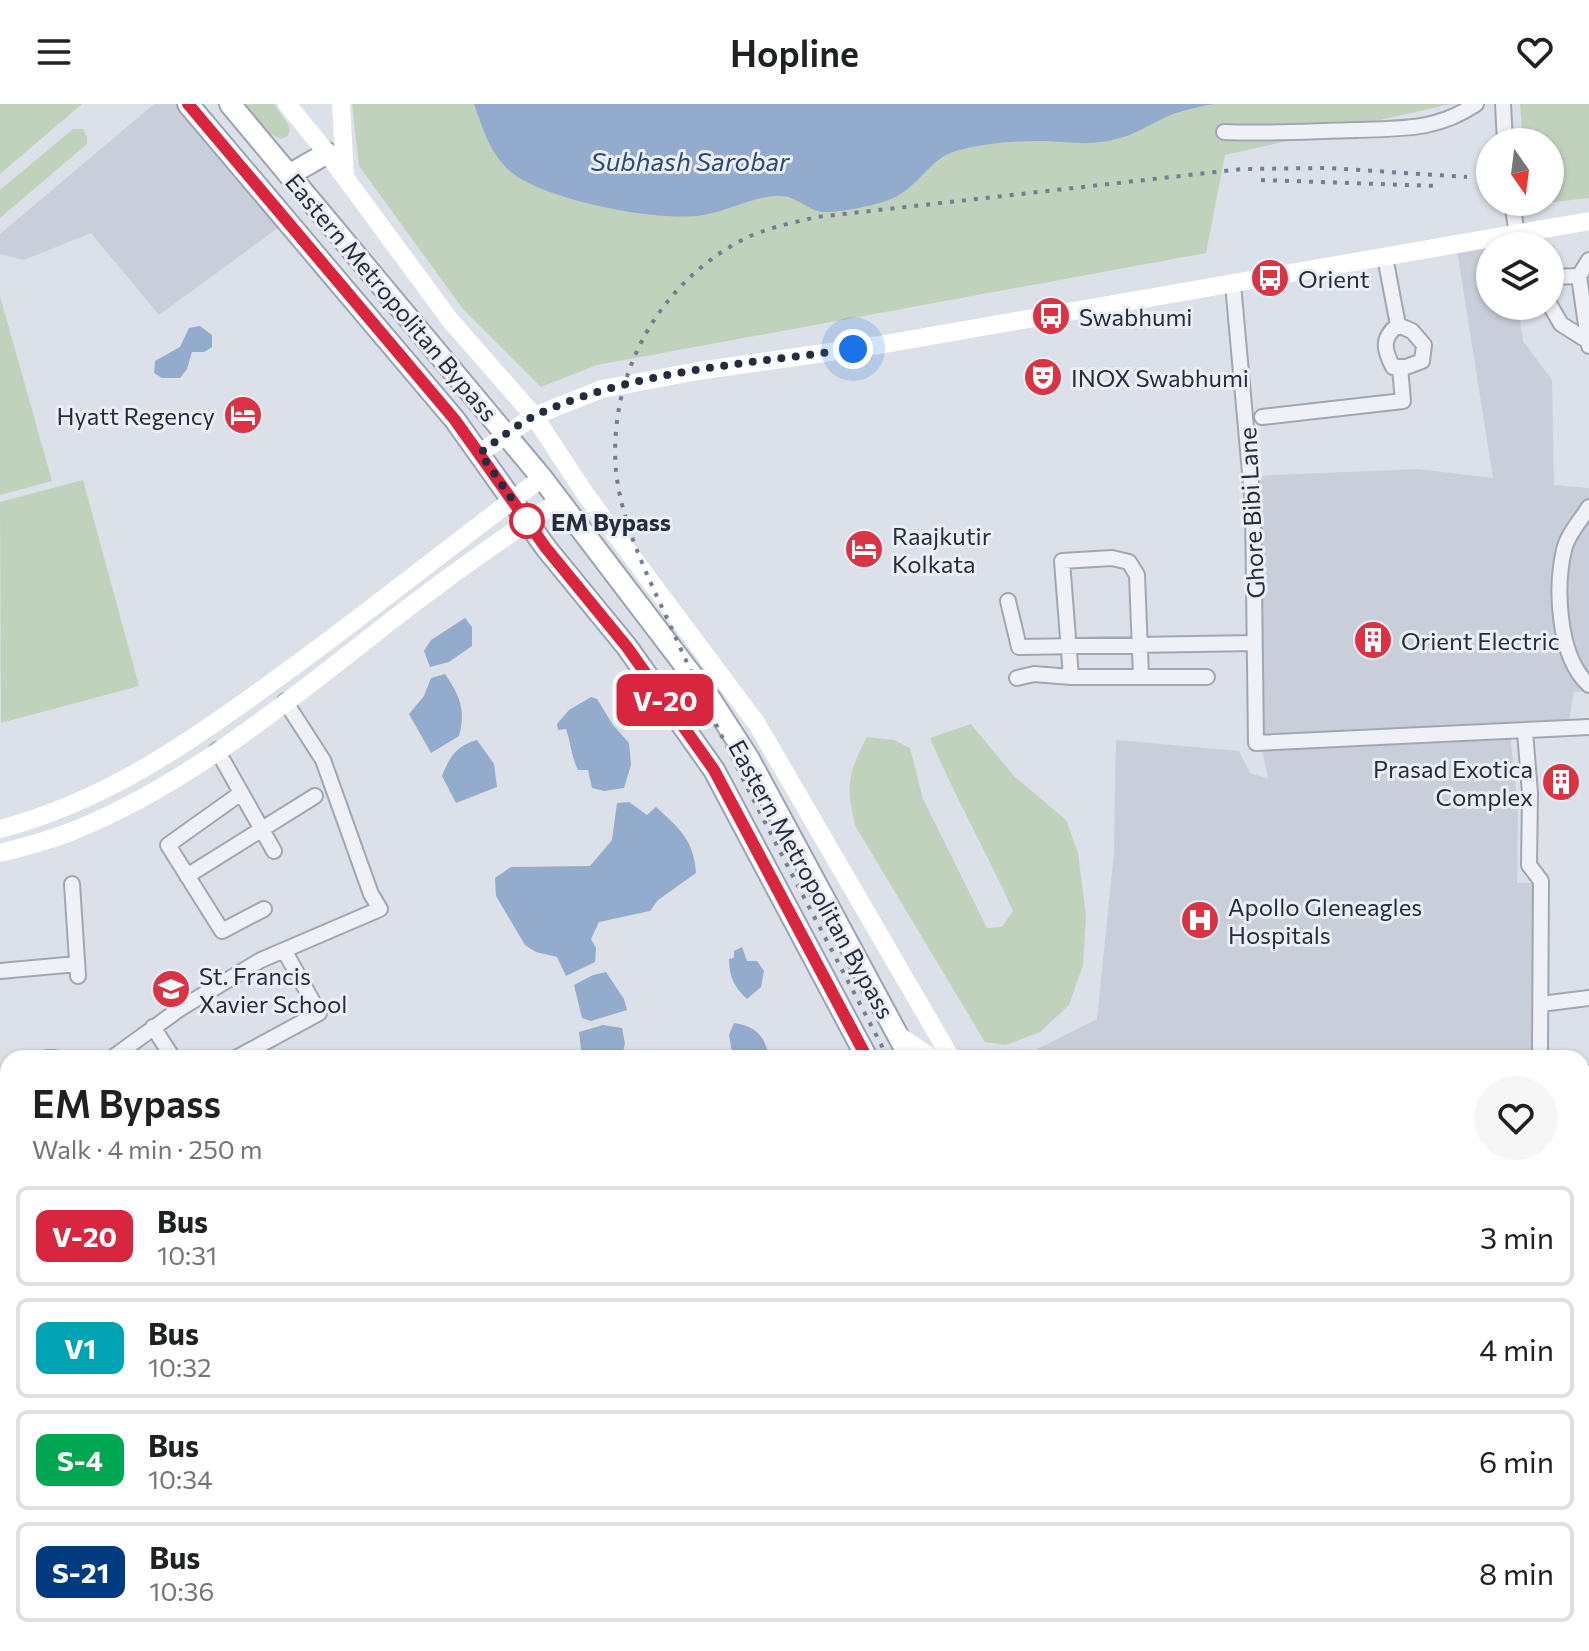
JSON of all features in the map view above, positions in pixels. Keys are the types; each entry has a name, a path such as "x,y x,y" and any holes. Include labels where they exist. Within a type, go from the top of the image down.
{"main road":[{"name":"Eastern Metropolitan Bypass","path":"188,104 455,420 528,522 627,647 714,770 863,1050"},
{"name":"Eastern Metropolitan Bypass","path":"230,104 542,478 711,700 749,759 906,1050"},
{"path":"289,175 327,153"}],"street":[{"path":"287,104 327,153 450,320 534,416 586,495 757,724 946,1050"},
{"path":"341,104 345,178"},
{"path":"1224,132 1309,133 1425,127 1458,116 1476,104"},
{"path":"1503,104 1504,128"},
{"path":"1548,232 1589,221"},
{"path":"480,453 534,416 602,389 879,345 1385,257 1476,244"},
{"path":"1385,257 1398,325"},
{"path":"1588,343 1579,276 1589,260"},
{"path":"1564,277 1579,276"},
{"name":"Ghore Bibi Lane","path":"1233,284 1253,506 1256,743 1496,730 1525,732"},
{"path":"1559,320 1588,343"},
{"path":"1398,325 1412,331 1424,345 1422,361 1393,367 1385,342 1388,332 1398,325"},
{"path":"1262,417 1403,401 1400,368"},
{"path":"0,829 63,810 141,772 194,739 542,478"},
{"path":"0,853 72,831 153,792 285,701 518,526 559,501"},
{"path":"1589,507 1564,547 1560,599 1565,644 1578,674 1589,685"},
{"path":"1071,677 1062,561 1112,558 1129,562 1137,575 1141,677"},
{"path":"1008,601 1019,647 1254,643"},
{"path":"1017,678 1034,674 1207,677"},
{"path":"123,1050 153,1027 261,960 380,909 371,894 323,760 285,701"},
{"path":"1540,1050 1541,881 1529,865 1530,793 1525,732 1589,727"},
{"path":"217,750 274,851"},
{"path":"141,772 153,792"},
{"path":"241,793 168,845 222,931 264,909"},
{"path":"187,876 315,796"},
{"path":"0,971 77,970 72,884"},
{"path":"251,1050 319,1013 284,950"},
{"path":"1541,1004 1589,998"},
{"path":"153,1027 168,1050"},
{"path":"898,1035 920,1050"}],"shaded area":[{"path":"154,104 181,104 282,225 159,315 91,233 24,260 0,254 0,234"},
{"path":"1476,247 1476,320 1520,320 1523,341 1552,380 1554,485 1589,488 1589,691 1574,692 1569,721 1509,724 1518,808 1517,883 1534,883 1533,1050 1035,1050 1097,1019 1114,852 1116,740 1239,751 1250,773 1268,779 1260,739 1255,476 1418,469 1493,478 1457,250"}],"green space":[{"path":"0,104 82,104 0,174"},
{"path":"242,104 274,104 288,124 290,131 287,137 280,139 265,131"},
{"path":"352,104 1451,104 1225,155 1206,253 597,365 541,387 463,309 359,166"},
{"path":"1520,104 1589,104 1589,198 1564,201 1564,128 1522,128"},
{"path":"73,129 83,129 87,144 0,218 0,190"},
{"path":"0,296 52,481 0,495"},
{"path":"83,480 139,686 1,723 0,502"},
{"path":"971,724 1014,776 1066,820 1078,853 1086,916 1083,965 1069,1005 1040,1032 1006,1045 985,1042 856,827 850,802 852,771 867,737 894,740 910,748 923,799 987,928 1002,927 1013,911 930,738"}],"water":[{"name":"Subhash Sarobar","path":"474,104 1214,104 1173,114 1128,135 1103,142 1008,142 956,151 937,161 914,184 895,197 862,207 823,212 788,197 773,196 712,213 684,217 604,207 549,192 527,182 511,172 498,157 488,141"},
{"path":"200,326 212,335 212,347 204,352 192,352 187,369 180,378 162,378 154,373 155,361 180,347 189,328"},
{"path":"465,618 472,627 472,646 449,662 430,667 424,651 431,640"},
{"path":"445,674 460,704 461,727 459,736 431,753 409,714 424,696 431,678"},
{"path":"591,697 597,699 629,743 631,765 624,788 604,791 592,788 588,770 578,770 566,729 558,730 557,724 569,710"},
{"path":"477,740 494,764 497,787 456,803 442,776 455,753"},
{"path":"629,802 647,815 656,807 678,828 689,843 696,873 658,900 650,911 599,922 591,939 596,948 595,962 566,976 557,957 536,952 525,945 496,896 495,878 511,867 590,866 612,840 617,803"},
{"path":"742,947 747,961 757,961 764,971 761,987 747,999 733,981 729,965 734,951"},
{"path":"606,972 624,999 627,1010 591,1021 582,1018 574,985"},
{"path":"734,1023 748,1027 759,1034 767,1050 732,1050 729,1035"},
{"path":"603,1025 622,1028 623,1050 581,1050 579,1032"}],"railway":[{"path":"884,1050 725,743 631,535 616,471 620,401 644,337 663,308 685,282 712,259 742,240 769,229 817,217 1242,169 1328,168 1467,177"},
{"path":"1261,180 1437,186"}],"bus line":[{"name":"V-20","path":"188,104 455,420 546,548 627,647 691,736 714,770 863,1050"}],"place":[{"name":"Orient","path":"1270,278"},
{"name":"Swabhumi","path":"1051,316"},
{"name":"INOX Swabhumi","path":"1043,377"},
{"name":"Hyatt Regency","path":"243,415"},
{"name":"EM Bypass","path":"527,521"},
{"name":"Raajkutir Kolkata","path":"864,549"},
{"name":"Orient Electric","path":"1373,640"},
{"name":"Prasad Exotica Complex","path":"1561,782"},
{"name":"Apollo Gleneagles Hospitals","path":"1200,920"},
{"name":"St. Francis Xavier School","path":"171,989"}],"route":[{"path":"527,521 480,453 534,416 602,389 698,371 853,349"}]}
